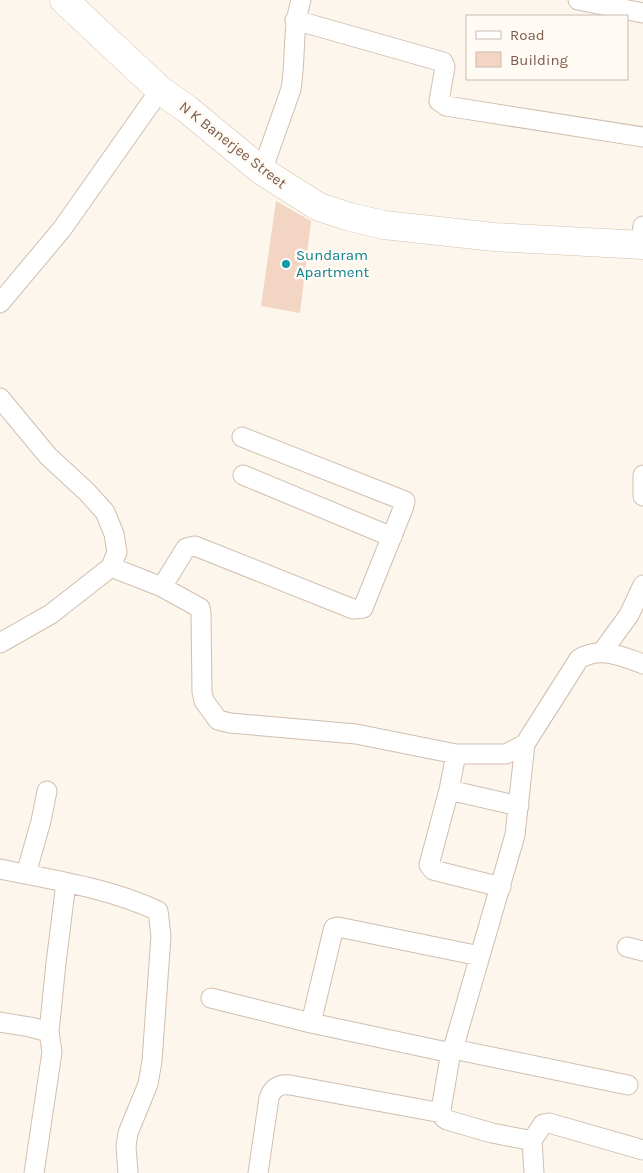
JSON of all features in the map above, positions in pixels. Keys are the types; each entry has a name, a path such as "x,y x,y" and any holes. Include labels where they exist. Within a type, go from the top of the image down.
{"street":[{"name":"N K Banerjee Street","path":"64,0 160,90 187,109 262,171 319,207 384,225 494,237 642,238"},
{"path":"262,171 291,89 296,20 302,0"},
{"path":"578,0 643,13"},
{"path":"296,20 443,62 445,67 439,101 446,106 643,137"},
{"path":"0,303 62,230 160,90"},
{"path":"0,398 48,456 87,492 105,512 116,541 117,552 111,567 51,614 0,642"},
{"path":"162,586 186,548 195,546 353,609 363,608 404,506 403,499 242,438"},
{"path":"243,475 392,537"},
{"path":"643,476 643,496"},
{"path":"111,567 162,586 200,608 202,692 204,701 218,720 243,726 356,734 456,754 506,754 526,744"},
{"path":"602,652 629,615 643,584"},
{"path":"442,1113 452,1050 515,836 526,744 578,659 593,653 602,652 643,664"},
{"path":"456,754 430,868 501,887"},
{"path":"449,790 519,806"},
{"path":"26,874 41,821 46,791"},
{"path":"0,869 100,891 158,911 161,936 152,1061 148,1084 128,1133 126,1146 128,1173"},
{"path":"34,1173 52,1052 49,1032 66,883"},
{"path":"311,1023 334,928 338,927 480,956"},
{"path":"211,998 311,1023 442,1051 452,1050 628,1085"},
{"path":"0,1022 30,1026 49,1032"},
{"path":"258,1173 269,1098 271,1092 278,1086 290,1085 442,1113 447,1120 492,1133 522,1140 532,1140"},
{"path":"534,1173 532,1140 542,1124 549,1123 643,1150"}],"building":[{"name":"Sundaram Apartment","path":"276,201 311,221 300,313 261,306"}],"place":[{"name":"Sundaram Apartment","path":"286,264"}]}
